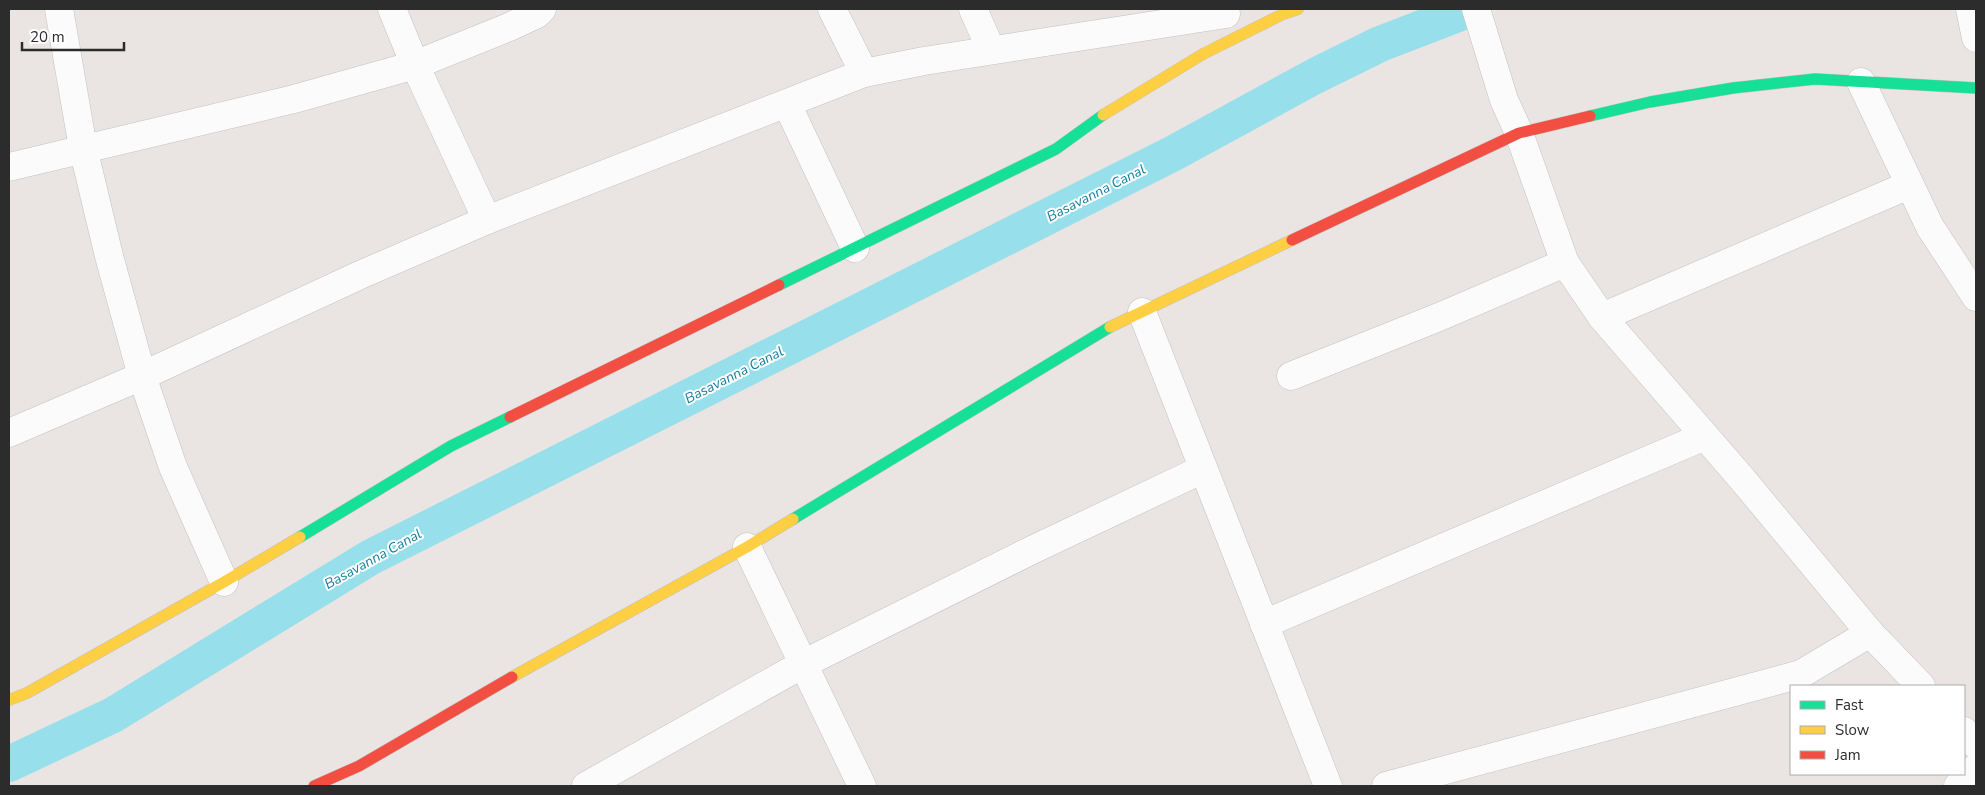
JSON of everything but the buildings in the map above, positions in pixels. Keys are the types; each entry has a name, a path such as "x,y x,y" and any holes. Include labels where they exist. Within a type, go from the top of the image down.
{"street":[{"path":"59,9 83,148 109,256 142,376 172,467 224,582"},
{"path":"392,9 414,65 486,220"},
{"path":"9,167 294,98 414,65 509,27 537,14 542,9"},
{"path":"832,9 864,73"},
{"path":"973,9 991,50"},
{"path":"9,434 142,376 360,275 486,220 864,73 991,50 1228,20 1298,9"},
{"path":"1476,9 1504,100 1519,133 1565,263 1602,317 1705,436 1870,633 1920,685"},
{"path":"1970,9 1976,38"},
{"path":"9,700 27,693 224,582 451,446 1056,149 1109,111 1203,54 1228,20"},
{"path":"314,786 359,766 474,698 747,547 1106,329 1519,133 1650,102 1733,88 1815,79 1976,88"},
{"path":"1861,82 1930,227 1976,297"},
{"path":"787,104 855,248"},
{"path":"1602,317 1909,185"},
{"path":"1291,376 1438,317 1565,263"},
{"path":"1142,312 1328,786"},
{"path":"1264,624 1705,436"},
{"path":"588,786 803,664 1032,550 1203,469"},
{"path":"747,547 862,786"},
{"path":"1386,786 1801,674 1870,633"},
{"path":"1965,732 1976,744"},
{"path":"1958,786 1976,768"}],"waterway":[{"name":"Basavanna Canal","path":"9,764 113,715 371,557 1172,154 1315,76 1380,44 1471,9"}],"traffic: fast":[{"path":"1590,116 1650,102 1733,88 1815,79 1976,88"},
{"path":"779,285 1056,149 1103,115"},
{"path":"793,519 1110,327"},
{"path":"300,537 451,446 510,417"}],"traffic: slow":[{"path":"1103,115 1203,54 1283,14 1298,9"},
{"path":"1110,327 1292,240"},
{"path":"512,677 747,547 793,519"},
{"path":"9,700 27,693 300,537"}],"traffic: jam":[{"path":"1292,240 1519,133 1590,116"},
{"path":"510,417 779,285"},
{"path":"314,786 359,766 512,677"}]}
